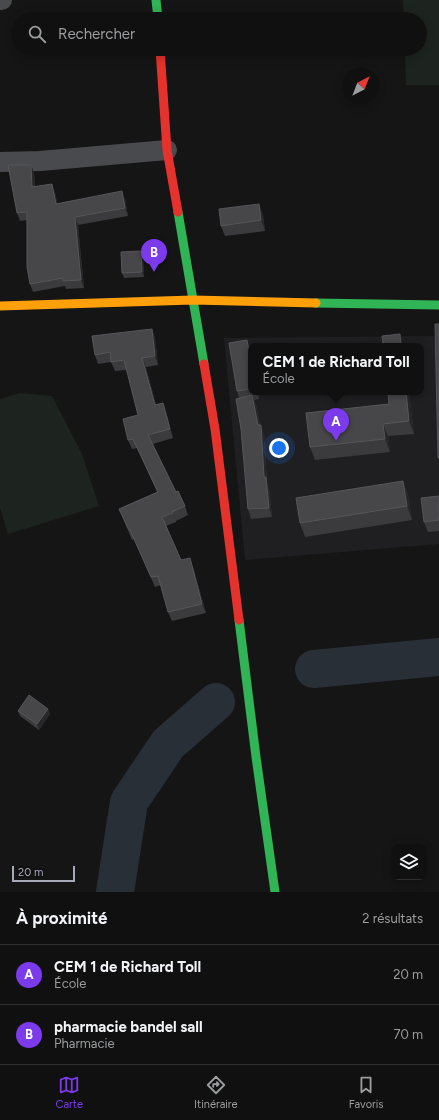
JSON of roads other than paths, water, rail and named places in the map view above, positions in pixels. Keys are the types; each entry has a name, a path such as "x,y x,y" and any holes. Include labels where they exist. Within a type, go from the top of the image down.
{"street":[{"path":"156,0 157,12"},
{"path":"160,56 167,150 215,430 256,757 275,892"},
{"path":"0,162 40,161 167,150"},
{"path":"0,306 193,300 439,305"}],"waterway":[{"path":"314,669 439,657"},
{"path":"115,892 129,802 168,744 216,702"}],"place":[{"name":"pharmacie bandel sall","path":"154,272"},
{"name":"CEM 1 de Richard Toll","path":"336,441"}]}
